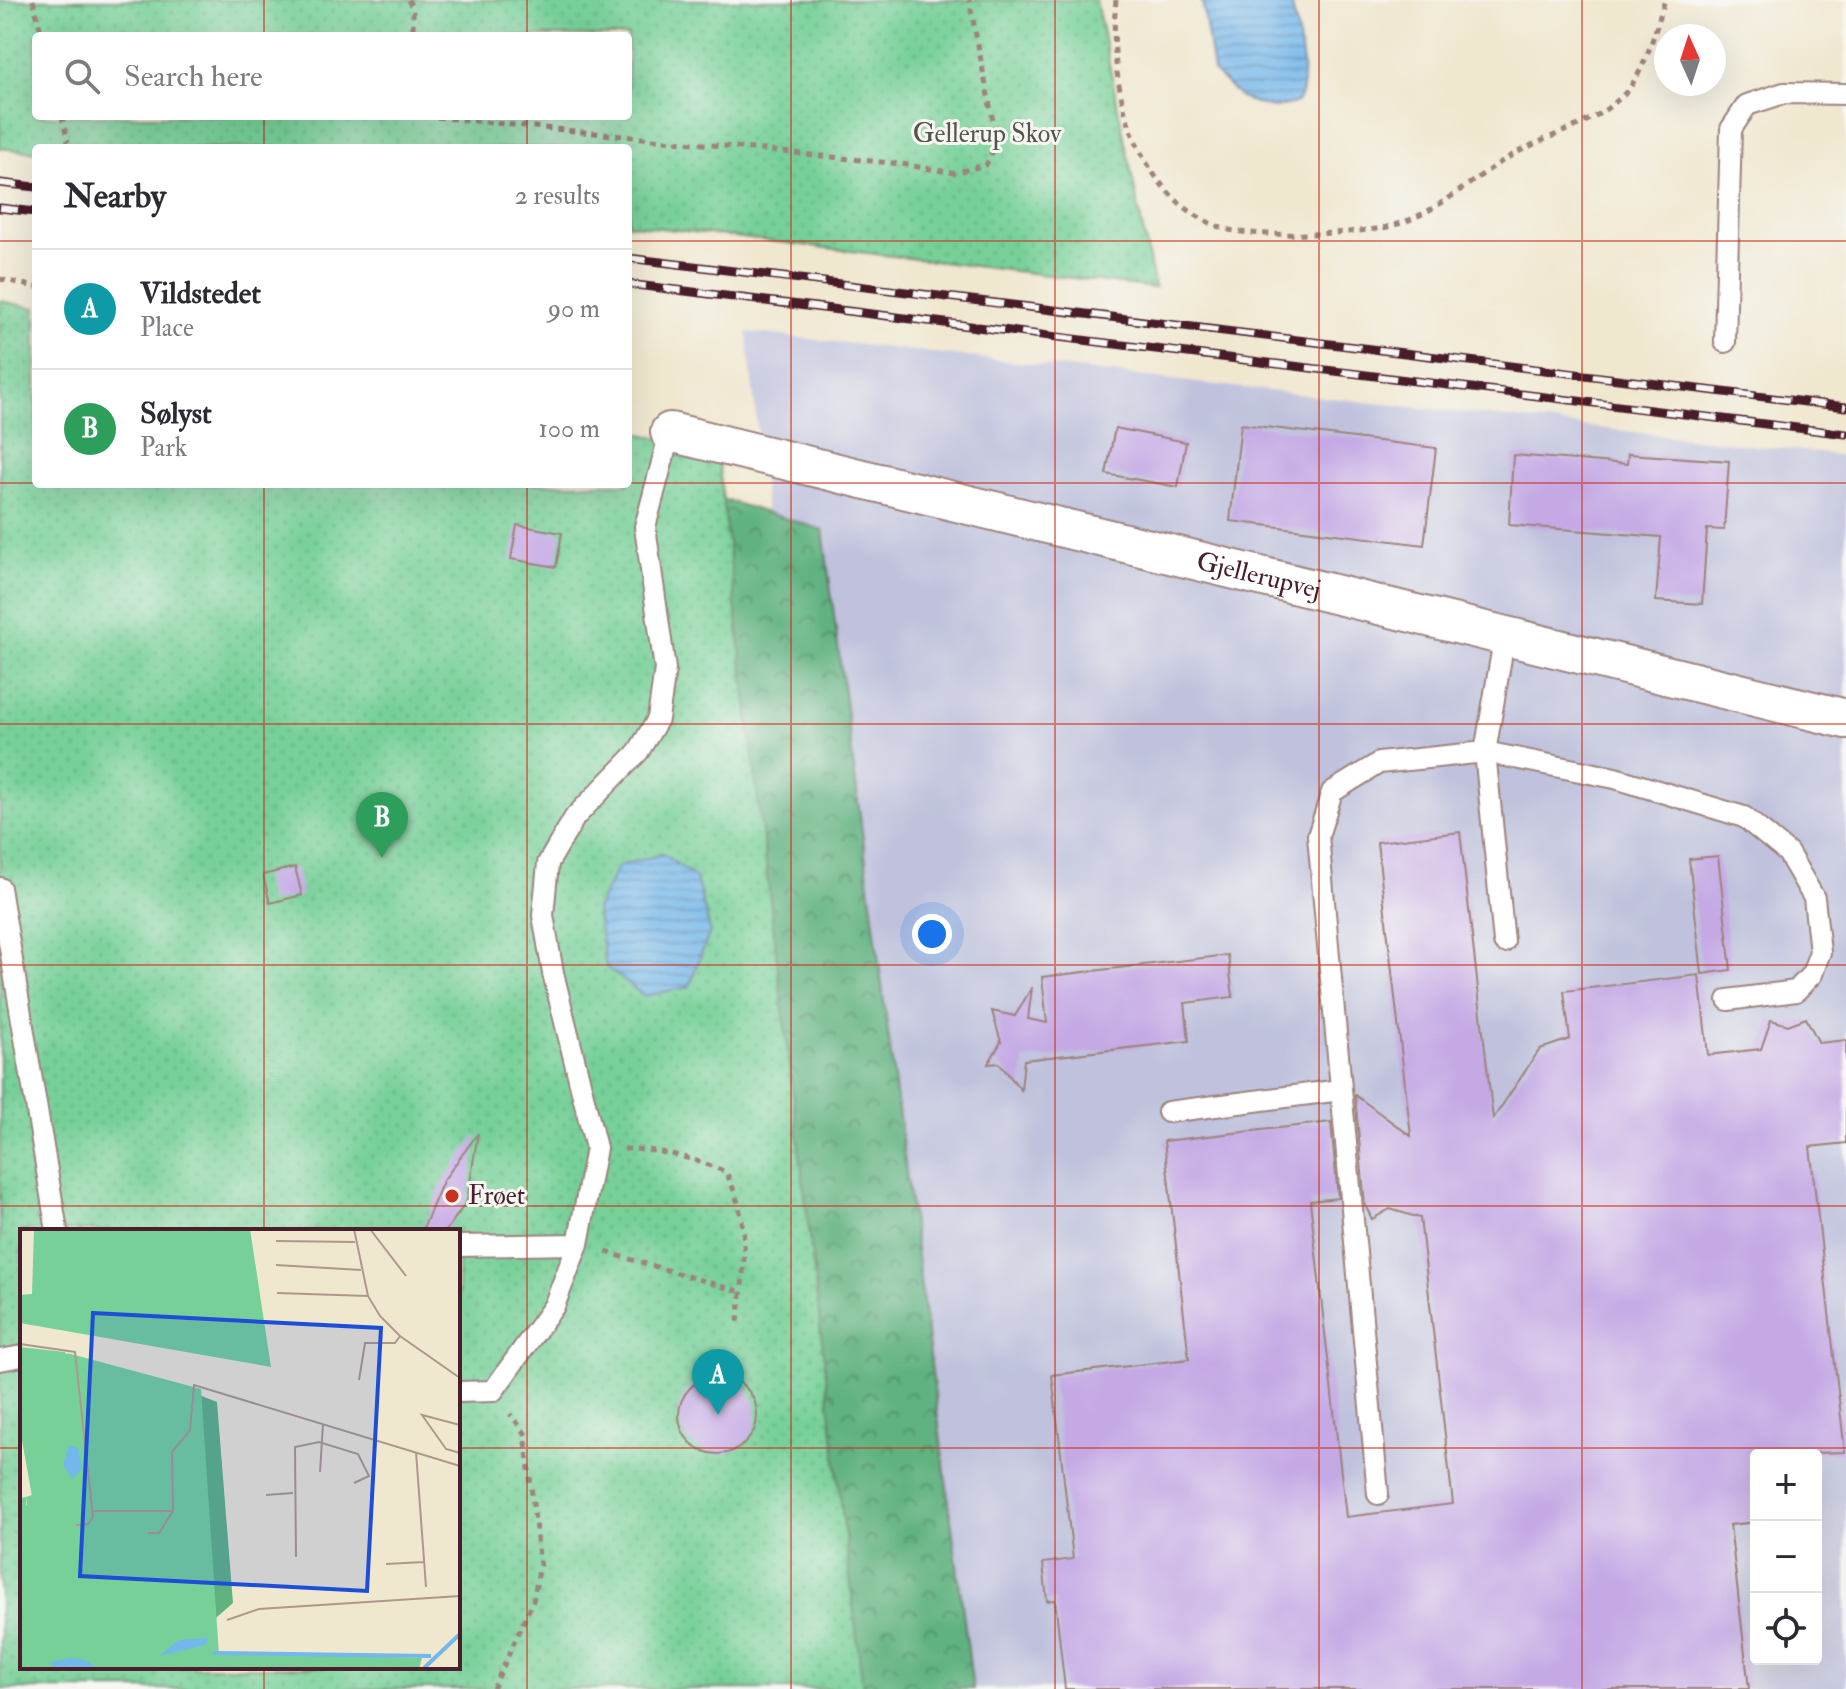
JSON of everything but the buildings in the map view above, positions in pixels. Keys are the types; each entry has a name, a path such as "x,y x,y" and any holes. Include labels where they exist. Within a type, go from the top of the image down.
{"street":[{"name":"Gjellerupvej","path":"670,432 1846,719"}],"lane":[{"path":"1725,342 1731,129 1747,105 1784,93 1846,94"},
{"path":"460,1392 493,1391 554,1306 578,1244 596,1148 545,929 543,915 548,863 575,817 638,752 658,719 665,669 645,527 670,432"},
{"path":"1504,942 1485,752 1505,634"},
{"path":"1378,1494 1318,836 1332,792 1379,763 1485,752 1615,778 1744,817 1788,853 1814,898 1820,952 1812,974 1796,991 1728,1000"},
{"path":"0,888 57,1229"},
{"path":"1168,1112 1341,1090"},
{"path":"460,1246 578,1244"},
{"path":"0,1360 20,1356"}],"path":[{"path":"33,0 41,32"},
{"path":"408,0 413,9 413,32"},
{"path":"465,120 901,164 954,173 986,165 994,148 993,121 969,0"},
{"path":"1116,0 1112,32 1126,117 1147,168 1179,202 1219,228 1264,234 1382,228 1436,208 1519,151 1595,119 1626,92 1647,51 1665,0"},
{"path":"63,120 68,142"},
{"path":"0,279 32,286"},
{"path":"596,1148 647,1149 693,1158 726,1172 740,1201 746,1239 738,1322"},
{"path":"578,1244 741,1292"},
{"path":"493,1391 525,1433 540,1565 533,1601 493,1689"}],"shaded area":[{"path":"747,332 1846,456 1846,1689 890,1689"}],"green space":[{"name":"Gellerup Skov","path":"0,0 1096,0 1155,288 632,224 632,144 32,144 32,152 0,148"},
{"path":"0,301 32,307 32,488 632,488 632,432 717,450 863,1689 0,1689"},
{"path":"705,494 823,530 973,1689 681,1689"}],"water":[{"path":"1202,0 1291,0 1303,67 1297,103 1271,108 1241,98 1213,71"},
{"path":"663,854 696,878 710,931 689,987 644,996 606,967 596,909 618,866"}],"railway":[{"path":"0,183 32,187"},
{"path":"0,208 32,212"},
{"path":"632,258 1846,407"},
{"path":"632,284 1846,434"}],"place":[{"name":"Sølyst","path":"382,858"},
{"name":"Frøet","path":"452,1196"},
{"name":"Vildstedet","path":"718,1415"}]}
